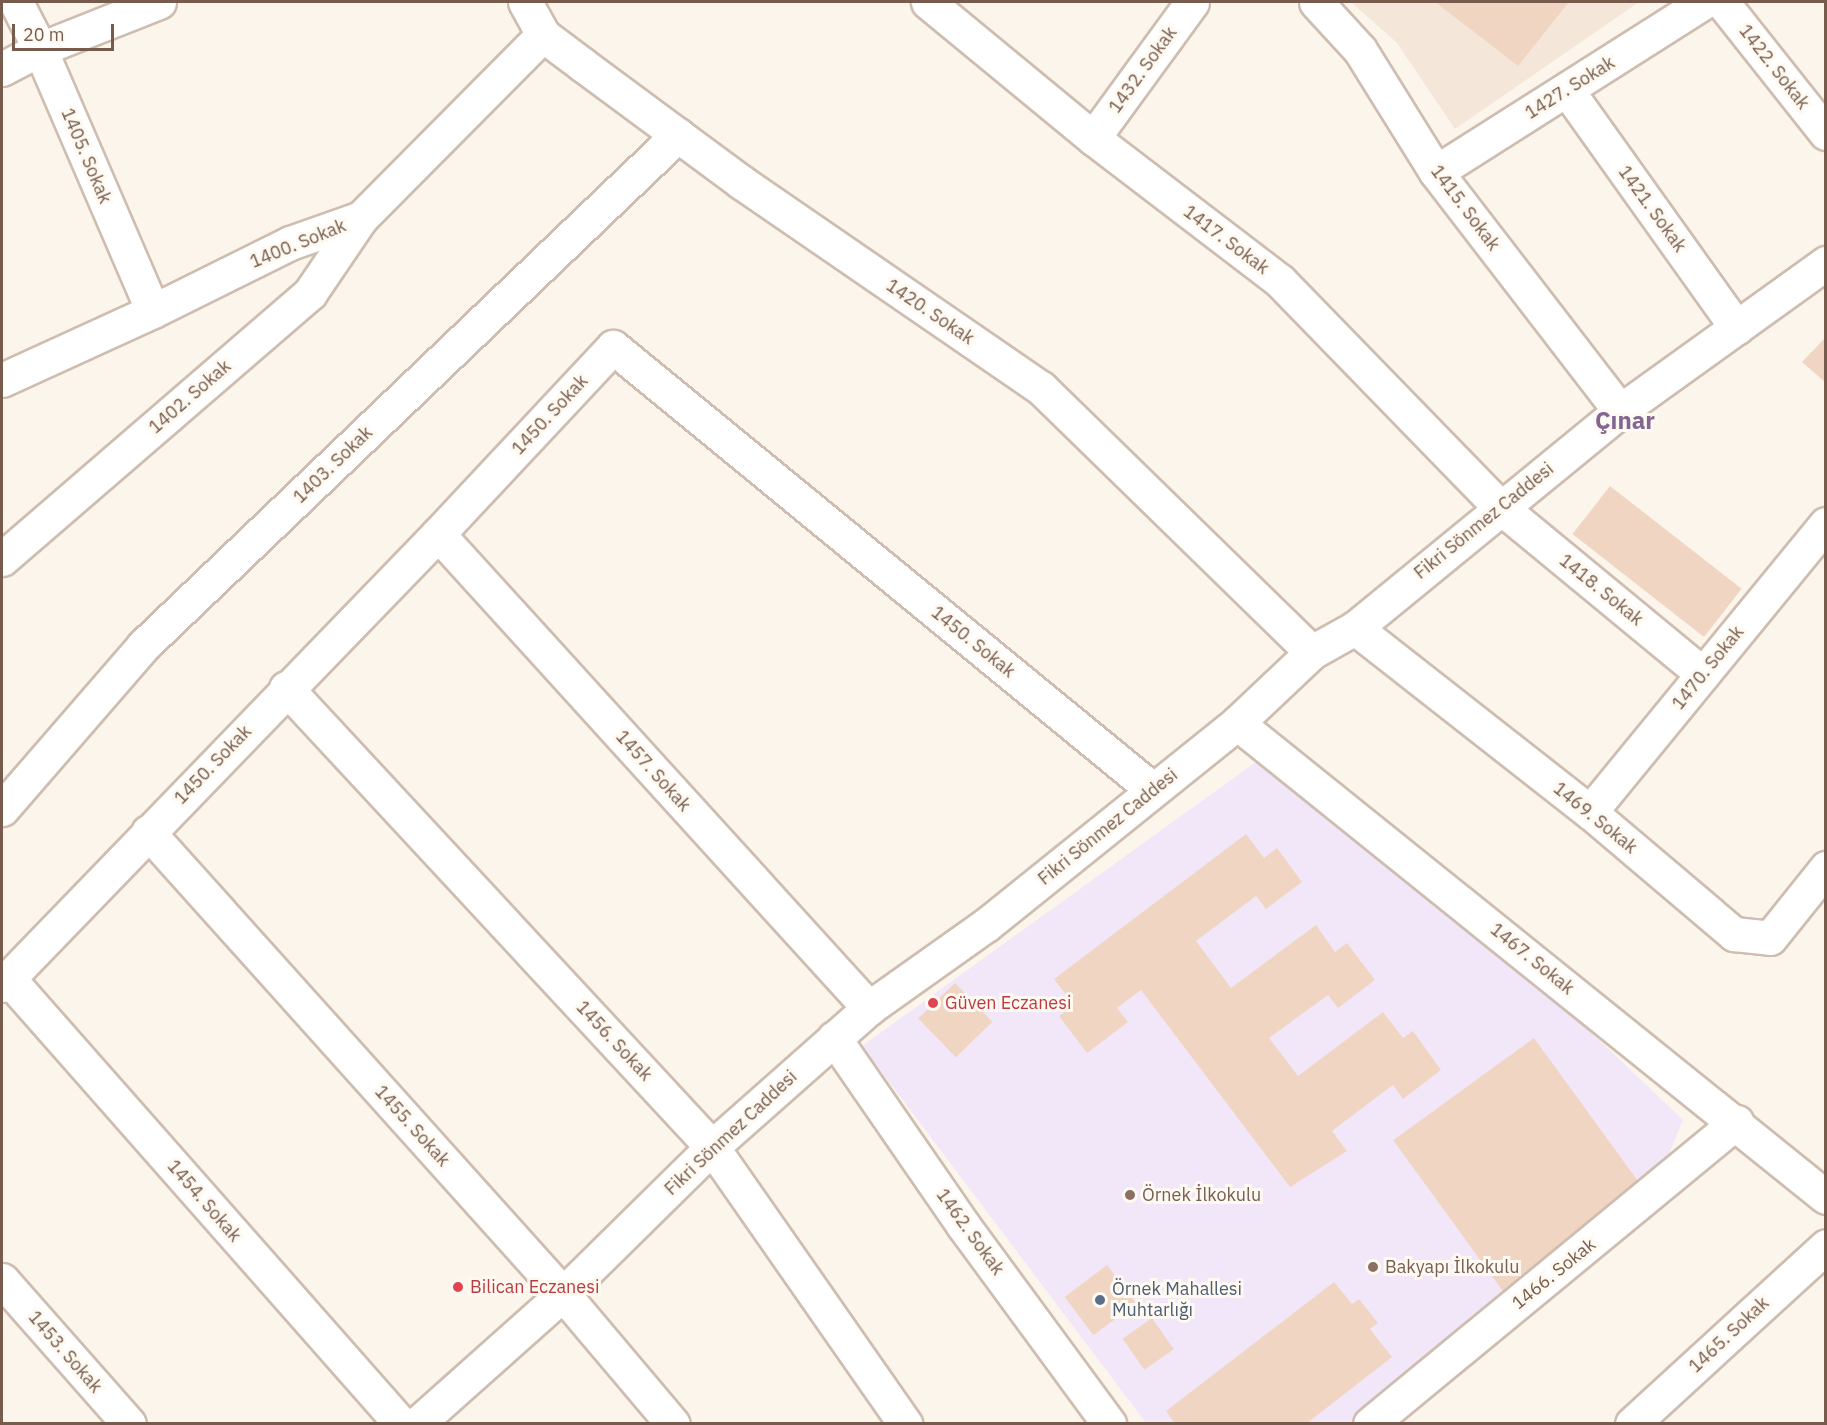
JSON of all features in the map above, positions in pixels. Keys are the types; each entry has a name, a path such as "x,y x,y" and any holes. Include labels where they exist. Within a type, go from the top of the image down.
{"street":[{"name":"1405. Sokak","path":"16,2 40,49 153,311"},
{"path":"2,69 40,49 159,2"},
{"name":"1420. Sokak","path":"525,2 543,35 678,135 1041,388 1312,652"},
{"name":"1417. Sokak","path":"928,2 1093,138 1280,281 1499,506"},
{"name":"1432. Sokak","path":"1093,138 1192,2"},
{"name":"1415. Sokak","path":"1316,2 1360,50 1436,172 1620,411"},
{"name":"1427. Sokak","path":"1436,172 1704,2"},
{"name":"1422. Sokak","path":"1722,2 1826,133"},
{"name":"1400. Sokak","path":"2,380 153,311 290,243 361,218 543,35"},
{"name":"1421. Sokak","path":"1567,90 1737,328"},
{"name":"1403. Sokak","path":"2,809 143,646 678,135"},
{"name":"1402. Sokak","path":"2,560 310,293 361,218"},
{"name":"Fikri Sönmez Caddesi","path":"417,1424 563,1294 712,1147 868,1008 987,925 1237,723 1312,652 1355,628 1499,506 1620,411 1826,263"},
{"name":"1450. Sokak","path":"5,981 286,688 438,534 613,347 1153,790"},
{"name":"1418. Sokak","path":"1499,506 1703,674"},
{"name":"1470. Sokak","path":"1590,812 1826,524"},
{"name":"1457. Sokak","path":"438,534 868,1008"},
{"name":"1469. Sokak","path":"1355,628 1590,812 1734,934 1770,938 1826,868"},
{"name":"1456. Sokak","path":"286,688 712,1147 905,1424"},
{"name":"1467. Sokak","path":"1237,723 1737,1122 1826,1197"},
{"name":"1455. Sokak","path":"148,832 563,1294 673,1424"},
{"name":"1454. Sokak","path":"5,981 400,1424"},
{"name":"1462. Sokak","path":"834,1038 1109,1424"},
{"name":"1466. Sokak","path":"1370,1424 1737,1122"},
{"name":"1465. Sokak","path":"1632,1424 1826,1246"},
{"name":"1453. Sokak","path":"2,1280 129,1424"}],"shaded area":[{"path":"1351,2 1639,2 1455,129 1397,43"},
{"name":"Örnek İlkokulu","path":"1260,759 1555,998 1683,1120 1654,1189 1357,1423 1146,1423 862,1046"}],"building":[{"path":"1435,2 1569,2 1518,66"},
{"path":"1826,337 1826,383 1802,362"},
{"path":"1610,486 1742,589 1704,637 1572,534"},
{"path":"1246,834 1264,858 1277,848 1302,882 1266,909 1256,896 1196,941 1231,988 1316,925 1335,952 1347,943 1375,980 1338,1008 1328,995 1269,1038 1298,1076 1383,1012 1403,1038 1413,1031 1441,1070 1403,1099 1393,1085 1332,1131 1347,1151 1290,1187 1141,990 1117,1008 1128,1022 1087,1053 1059,1016 1074,1005 1054,979"},
{"path":"955,983 993,1022 956,1057 918,1018"},
{"path":"1534,1038 1646,1193 1505,1295 1393,1140"},
{"name":"Örnek Mahallesi Muhtarlığı","path":"1107,1265 1136,1303 1094,1335 1065,1297"},
{"path":"1334,1282 1352,1304 1359,1299 1378,1323 1370,1329 1392,1357 1306,1424 1175,1424 1166,1411"},
{"path":"1152,1318 1174,1349 1144,1370 1123,1339"}],"place":[{"name":"Güven Eczanesi","path":"933,1003"},
{"name":"Örnek İlkokulu","path":"1130,1195"},
{"name":"Bakyapı İlkokulu","path":"1373,1267"},
{"name":"Bilican Eczanesi","path":"458,1287"},
{"name":"Örnek Mahallesi Muhtarlığı","path":"1100,1300"}],"district":[{"name":"Çınar","path":"1625,421"}]}
